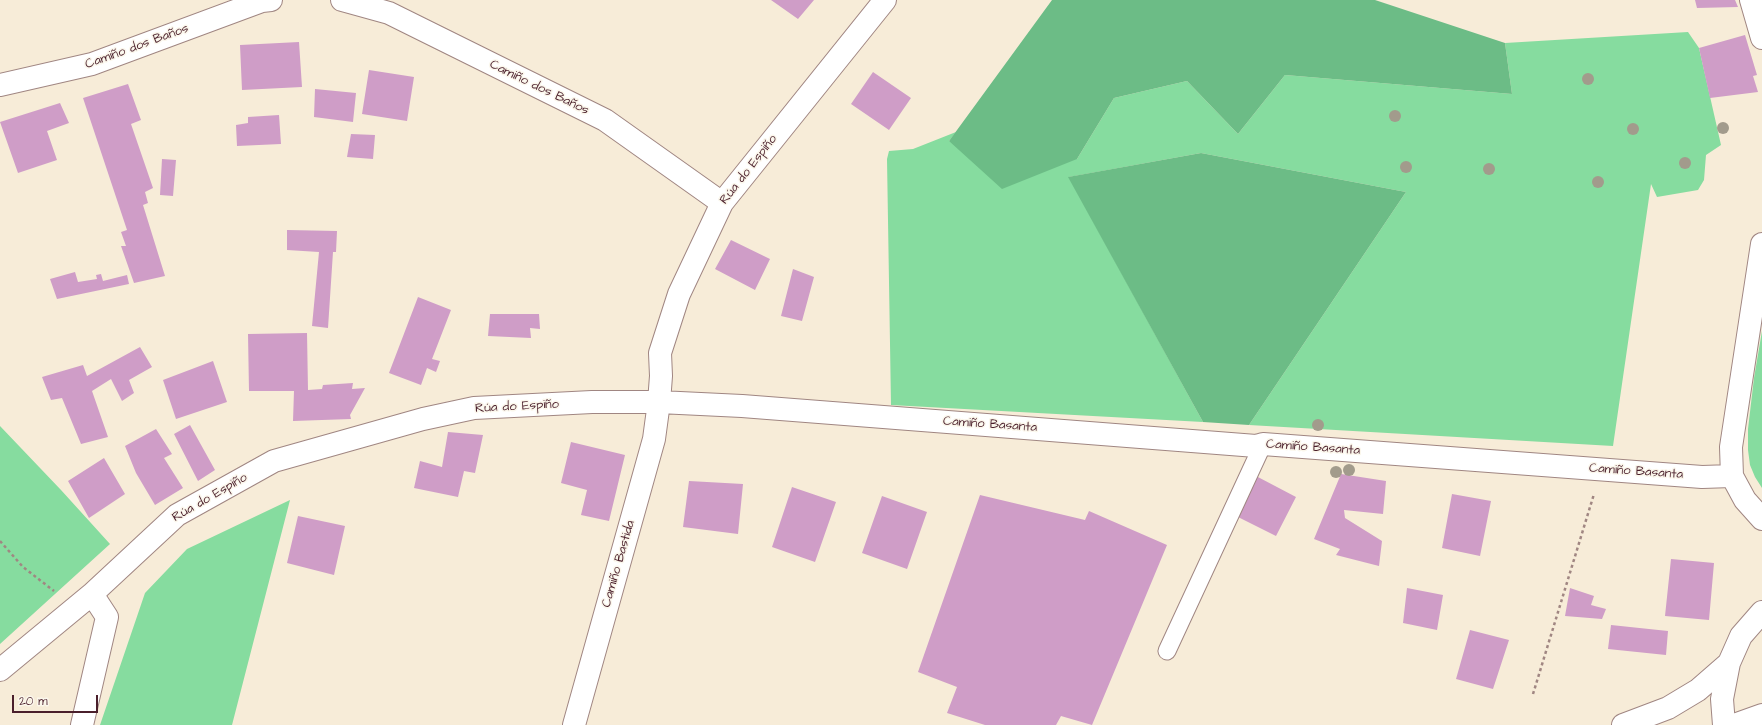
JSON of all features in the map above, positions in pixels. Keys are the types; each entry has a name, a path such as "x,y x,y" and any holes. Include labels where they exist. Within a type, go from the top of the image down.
{"main road":[{"name":"Camiño dos Baños","path":"0,85 92,64 262,1 270,0"},
{"name":"Camiño dos Baños","path":"342,0 389,14 605,120 722,203"},
{"name":"Rúa do Espiño","path":"0,670 92,594 177,514 274,461 423,419 474,408 592,402 659,402 661,376 660,353 679,294 722,203 885,0"},
{"path":"1751,0 1762,38"},
{"path":"1762,244 1731,446 1732,476 1745,500 1762,519"},
{"name":"Camiño Basanta","path":"659,402 742,406 1256,446 1263,444 1702,477 1732,476"},
{"name":"Camiño Bastida","path":"574,725 654,439 659,402"},
{"path":"82,725 107,617 92,594"},
{"path":"1724,725 1722,699 1729,663 1741,636 1762,612"},
{"path":"1623,725 1668,708 1698,690 1729,663"},
{"path":"1734,725 1762,715"}],"lane":[{"path":"1167,651 1263,444"}],"path":[{"path":"1532,694 1601,470"},
{"path":"0,541 23,566 55,593"}],"green space":[{"path":"1052,0 1375,0 1505,43 1512,94 1285,75 1238,134 1187,81 1114,98 1077,159 1002,189 949,141"},
{"path":"1688,32 1699,48 1721,145 1706,155 1704,180 1698,190 1657,197 1651,184 1613,446 1249,425 1406,192 1201,153 1069,177 1203,422 891,405 887,159 889,151 913,149 956,132 949,141 1077,159 1114,98 1187,81 1238,134 1285,75 1512,94 1505,43"},
{"path":"1201,153 1406,192 1249,425 1203,422 1068,177"},
{"path":"1762,331 1762,488 1750,465 1748,429 1754,378"},
{"path":"0,426 110,544 0,644"},
{"path":"290,500 232,725 100,725 145,593 187,549"}],"building":[{"path":"771,0 814,0 798,19"},
{"path":"1695,0 1735,0 1738,7 1697,8"},
{"path":"1745,35 1757,75 1753,76 1758,92 1710,98 1699,48"},
{"path":"299,42 302,87 242,90 240,45"},
{"path":"369,70 414,77 407,121 362,114"},
{"path":"873,72 911,98 889,130 851,104"},
{"path":"128,84 141,120 131,124 153,188 145,192 148,203 143,205 165,276 134,283 121,246 126,246 121,232 127,230 83,98"},
{"path":"315,89 356,93 353,122 314,117"},
{"path":"60,103 69,123 47,131 57,160 18,173 0,122"},
{"path":"279,115 281,144 237,146 236,125 248,123 248,117"},
{"path":"351,134 375,135 373,159 347,157"},
{"path":"162,159 176,160 173,196 160,195"},
{"path":"287,230 337,231 336,252 333,252 328,328 312,326 319,252 287,250"},
{"path":"731,240 770,259 755,290 715,269"},
{"path":"793,269 814,277 802,321 781,316"},
{"path":"75,272 78,282 97,279 96,275 101,274 103,281 127,275 129,284 57,299 50,279"},
{"path":"418,297 451,310 432,359 440,361 436,372 427,368 421,385 389,373"},
{"path":"490,314 539,314 540,329 530,328 531,338 488,336"},
{"path":"307,333 308,390 322,389 323,385 353,383 352,389 365,388 350,415 351,419 293,421 294,391 249,391 248,334"},
{"path":"140,347 152,367 129,380 134,393 122,401 111,379 92,391 108,437 81,444 62,398 51,400 42,377 83,365 87,376"},
{"path":"213,361 227,402 176,419 163,380"},
{"path":"190,425 215,470 198,481 174,434"},
{"path":"156,429 172,454 164,458 183,488 155,505 136,473 125,446"},
{"path":"448,432 483,435 475,473 464,471 458,497 414,488 420,461 442,467"},
{"path":"571,442 625,455 609,521 581,515 587,490 561,483"},
{"path":"104,458 125,494 89,518 68,481"},
{"path":"1341,474 1386,481 1383,514 1344,510 1345,518 1382,541 1379,566 1336,555 1340,549 1314,539"},
{"path":"1256,476 1296,497 1276,536 1234,515"},
{"path":"689,481 743,484 738,534 683,527"},
{"path":"792,487 836,502 815,562 772,547"},
{"path":"1452,494 1491,501 1480,556 1442,548"},
{"path":"980,495 1085,520 1089,511 1167,545 1092,725 1061,716 1056,725 985,725 947,713 957,687 918,672"},
{"path":"882,496 927,512 907,569 862,553"},
{"path":"298,516 345,526 334,575 287,563"},
{"path":"1671,559 1714,563 1709,620 1665,616"},
{"path":"1407,588 1443,595 1437,630 1403,623"},
{"path":"1570,588 1594,596 1591,605 1606,609 1602,619 1565,616"},
{"path":"1611,625 1668,631 1666,655 1608,649"},
{"path":"1470,630 1509,640 1493,689 1456,679"}]}
